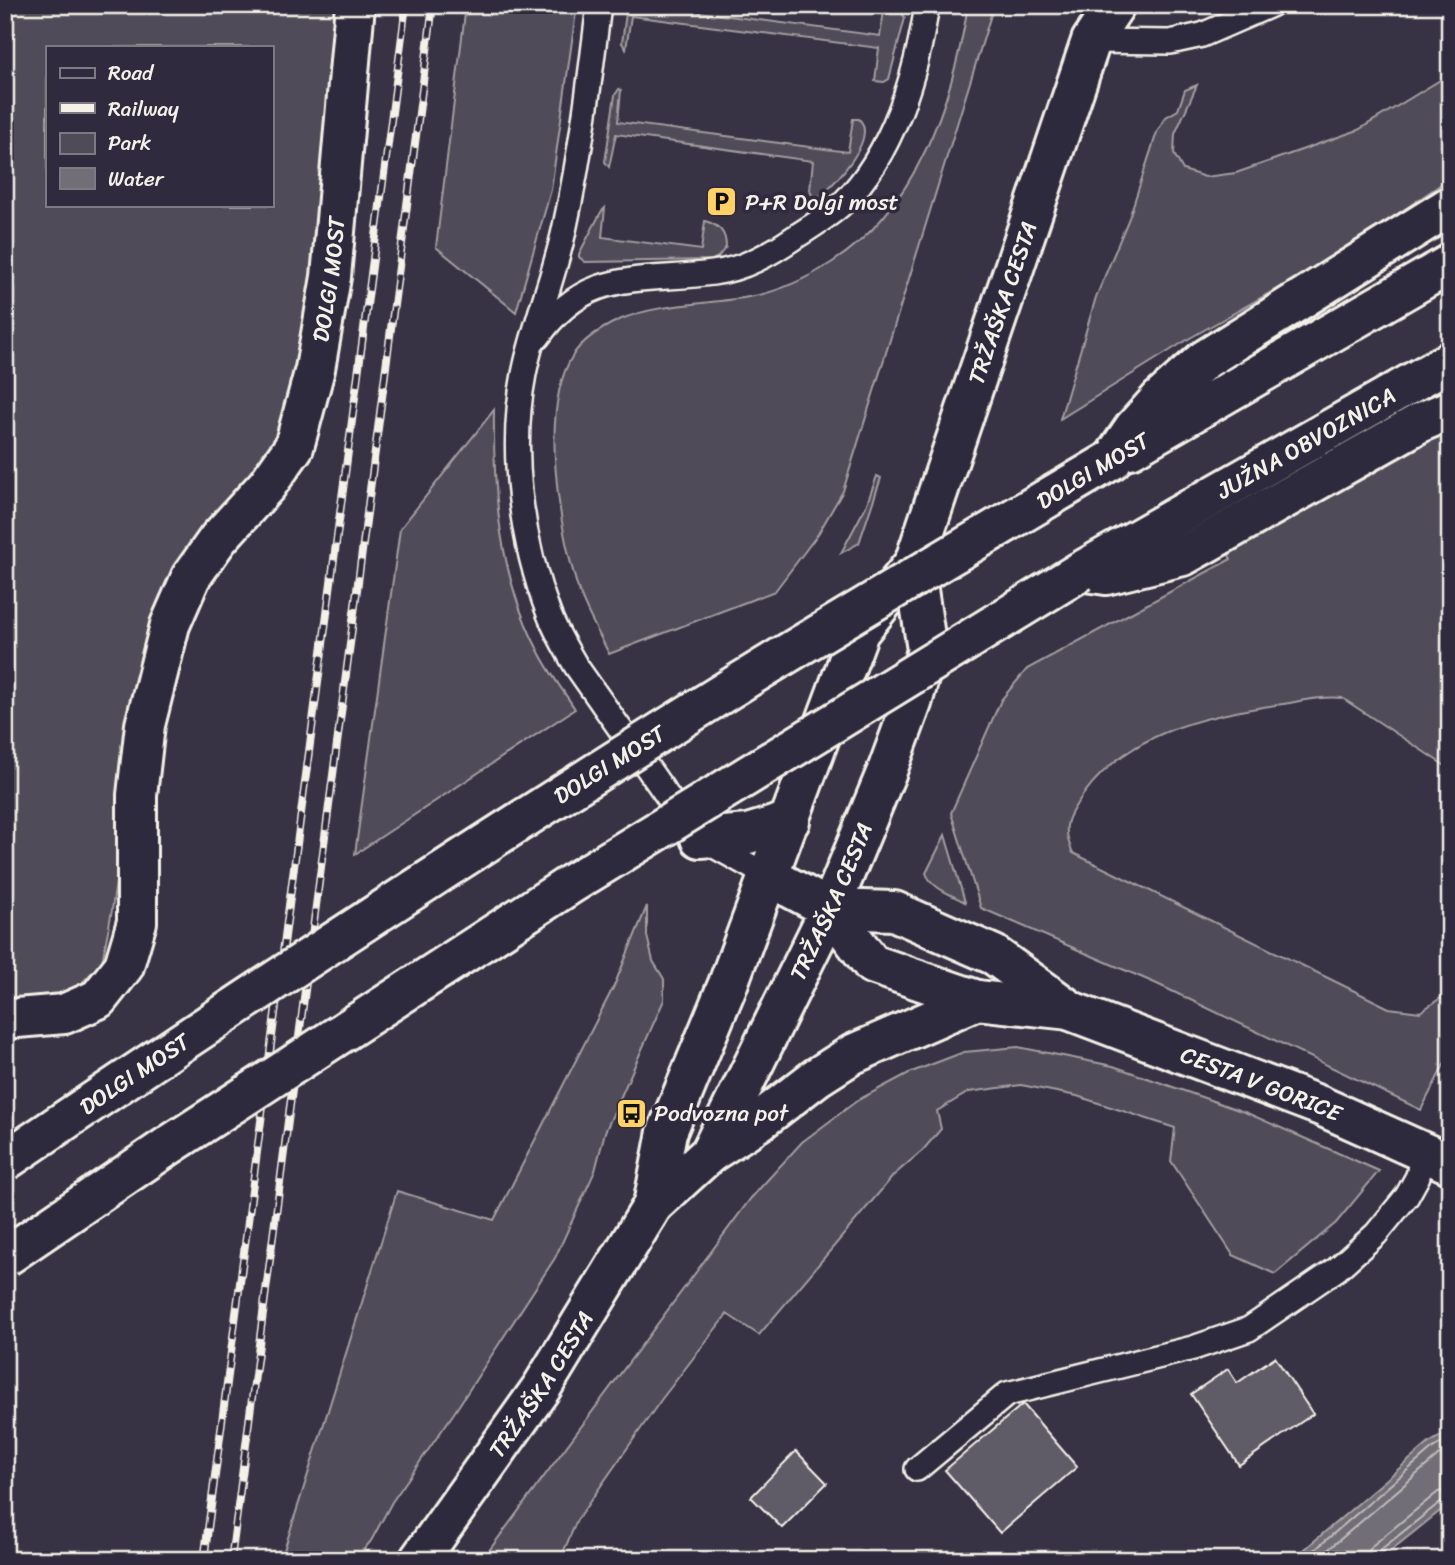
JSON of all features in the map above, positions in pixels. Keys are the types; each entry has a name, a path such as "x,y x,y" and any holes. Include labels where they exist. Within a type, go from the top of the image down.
{"main road":[{"name":"DOLGI MOST","path":"5,1018 64,1014 98,999 124,966 137,922 137,795 145,725 170,625 191,577 218,539 267,485 294,447 315,369 331,276 355,5"},
{"name":"TRŽAŠKA CESTA","path":"653,1205 667,1132 728,984 859,632 914,563 1088,23 1115,5"},
{"path":"1112,460 1133,428 1160,399 1205,360 1450,206"},
{"name":"DOLGI MOST","path":"5,1161 227,1010 741,682 1112,460 1450,264"},
{"name":"JUŽNA OBVOZNICA","path":"1081,571 1450,361"},
{"path":"5,1257 168,1146 582,877 1081,571 1106,575 1183,556 1421,422 1450,410"},
{"name":"TRŽAŠKA CESTA","path":"419,1560 542,1387 653,1205 710,1153 830,909 912,703 927,650 914,563"},
{"path":"700,838 748,834 790,821"},
{"name":"CESTA V GORICE","path":"768,876 830,909 872,964 977,1000 1071,1011 1321,1106 1436,1157"},
{"name":"CESTA V GORICE","path":"830,909 894,911 994,956 1071,1011"},
{"path":"710,1153 853,1054 977,1000"}],"lane":[{"path":"599,5 565,228 530,349 520,398 521,485 533,560 550,616 576,666 690,827 700,838 768,876"},
{"path":"530,349 553,318 577,298 592,290 625,280 734,269 774,252 842,203 870,168 885,143 911,75 927,5"},
{"path":"1088,23 1170,42 1202,35 1271,5"},
{"path":"917,1469 1007,1394 1193,1348 1249,1329 1337,1269 1376,1234 1407,1196 1418,1176 1436,1157"}],"green space":[{"path":"5,5 338,5 322,202 307,303 303,366 282,442 208,531 121,846 102,962 73,992 50,997 5,998"},
{"path":"466,5 577,5 551,190 516,312 436,247"},
{"path":"627,5 646,5 880,36 885,5 899,7 905,18 889,79 884,82 875,81 879,48 647,18 631,16 626,49 622,43"},
{"path":"968,5 994,5 843,491 818,534 775,591 609,654 579,591 564,530 555,467 557,405 563,378 573,355 593,334 619,320 652,310 737,299 774,291 831,263 861,241 886,214 908,183 926,150 952,78"},
{"path":"1450,74 1450,178 1350,247 1190,338 1060,419 1096,297 1129,218 1157,132 1166,117 1178,110 1185,90 1197,85 1175,134 1174,154 1183,170 1205,177 1236,173 1358,130"},
{"path":"619,89 618,122 848,152 853,119 859,119 864,128 863,138 851,162 817,199 813,198 810,190 813,161 616,134 609,167 605,162 615,95"},
{"path":"605,208 602,237 701,250 705,221 721,230 726,247 712,260 585,262 579,254"},
{"path":"494,410 497,502 515,593 542,658 575,709 355,854 400,529"},
{"path":"1450,430 1450,769 1342,698 1305,700 1200,720 1147,741 1123,755 1102,773 1073,810 1067,829 1073,853 1389,1008 1420,1012 1442,997 1450,985 1450,1053 1421,1110 1157,984 981,908 951,813 1001,700 1027,669 1231,559 1226,549 1399,454"},
{"path":"877,476 881,478 859,543 841,553 866,506"},
{"path":"945,835 965,902 937,887 926,873"},
{"path":"647,906 647,936 653,961 664,979 664,1000 605,1132 595,1171 555,1258 454,1413 392,1502 371,1541 355,1560 281,1560 397,1191 494,1220 614,986"},
{"path":"1018,1047 1113,1066 1247,1113 1379,1171 1336,1223 1275,1274 1233,1255 1171,1161 1175,1128 1077,1096 1021,1085 969,1092 937,1111 941,1129 923,1150 894,1175 759,1335 727,1314 661,1400 577,1520 560,1560 482,1560 751,1198 802,1142 858,1100 909,1073 964,1052"}],"water":[{"path":"1450,1430 1450,1503 1379,1560 1292,1560 1429,1443"}],"building":[{"path":"1275,1357 1313,1414 1239,1465 1191,1394 1228,1369 1237,1383"},
{"path":"1023,1404 1077,1467 1000,1533 945,1470"},
{"path":"796,1451 827,1483 782,1528 751,1497"}],"railway":[{"path":"204,1560 406,5"},
{"path":"231,1560 433,5"}],"place":[{"name":"P+R Dolgi most","path":"722,202"},
{"name":"Podvozna pot","path":"631,1113"}]}
